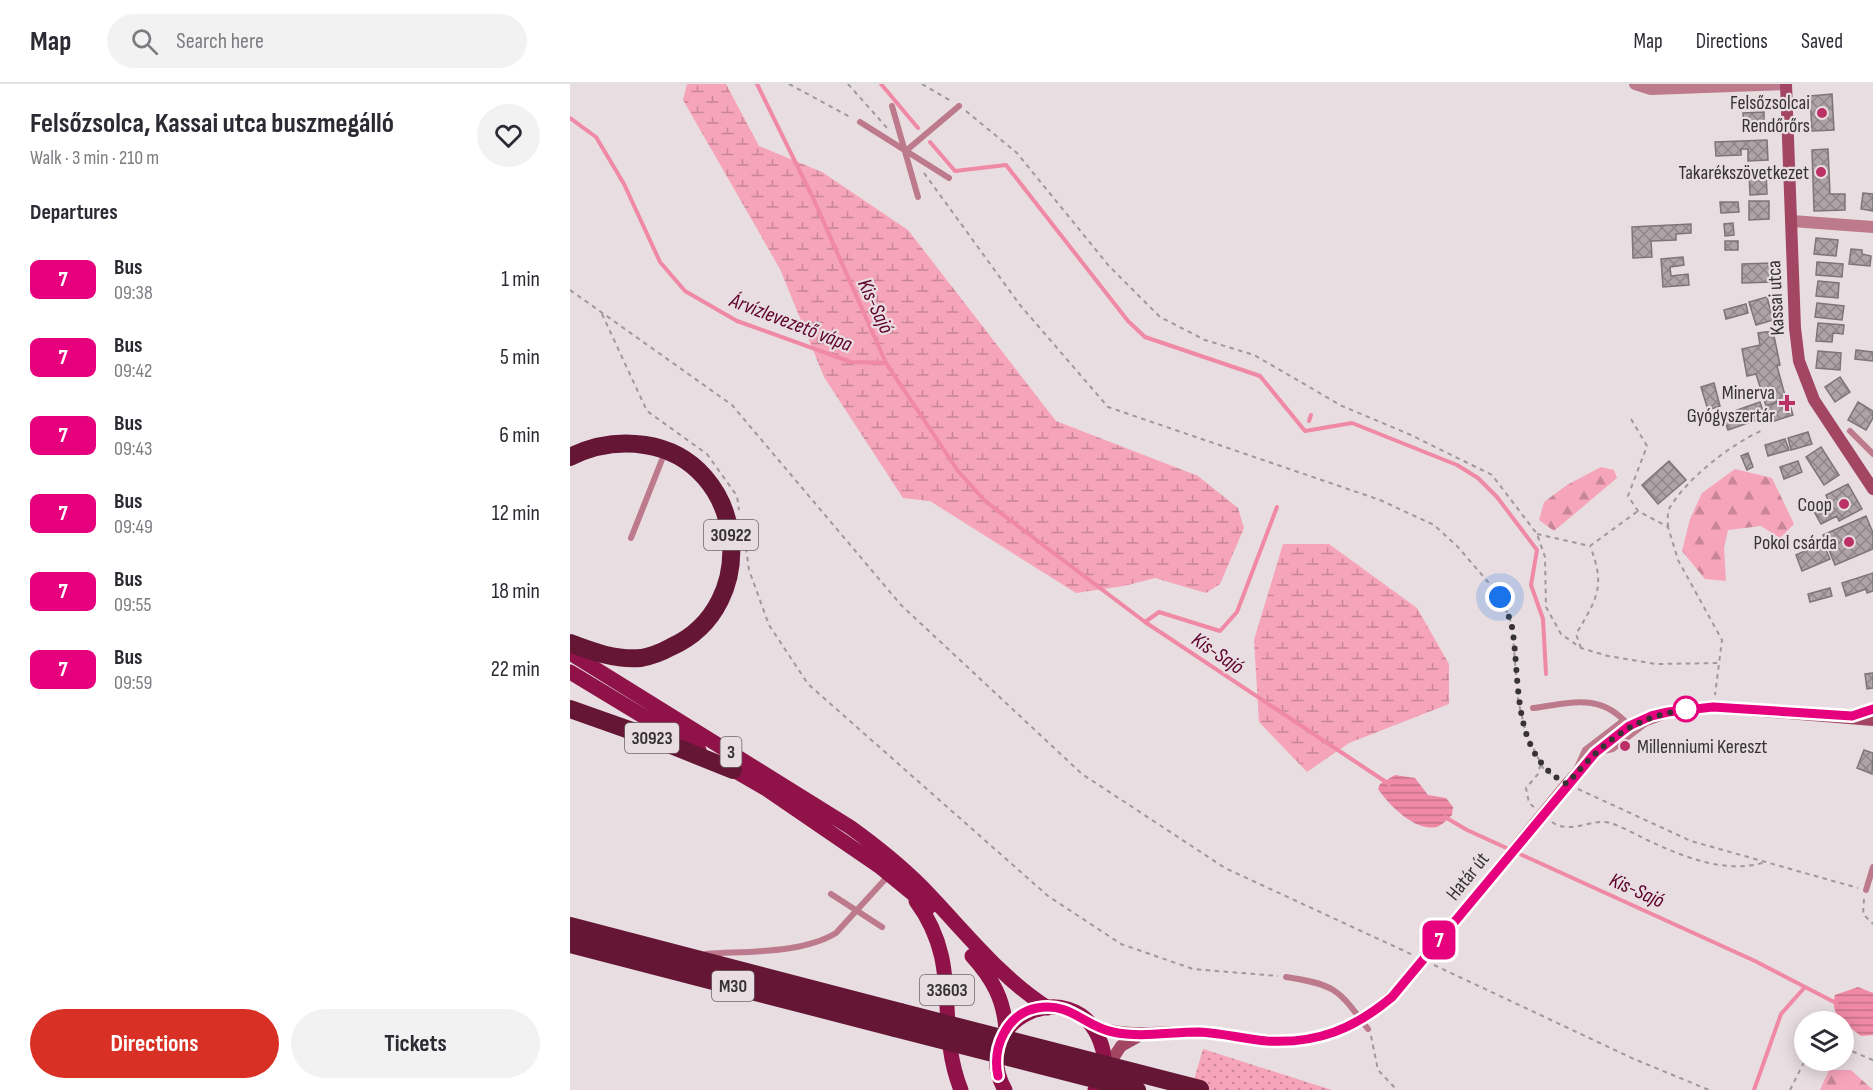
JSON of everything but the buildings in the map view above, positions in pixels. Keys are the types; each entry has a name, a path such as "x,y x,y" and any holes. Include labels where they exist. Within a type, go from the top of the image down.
{"highway":[{"name":"30922","path":"570,458 584,450 621,443 666,450 684,460 709,483 727,517 732,549 728,577 721,600 710,617 689,638 641,658 610,656 570,643"},
{"name":"30923","path":"570,709 666,743 733,770"},
{"name":"M30","path":"570,926 684,956 1137,1090"},
{"name":"M30","path":"570,944 1201,1090"}],"main road":[{"name":"Kassai utca","path":"1786,84 1795,328 1799,362 1814,400 1873,489"},
{"name":"3","path":"570,653 850,827 888,855 921,886 997,969 1027,995 1048,1008 1070,1011 1092,1025"},
{"name":"3","path":"570,672 768,790 889,874 924,902 991,979 1005,1009 1006,1030 999,1044 996,1060 998,1076 1005,1090"},
{"name":"Határ út","path":"1092,1025 1114,1033 1140,1035 1200,1032 1266,1041 1304,1041 1365,1025 1406,981 1595,753 1627,723 1668,712 1713,707 1852,716"},
{"path":"1852,716 1873,710"},
{"path":"1852,716 1873,720"},
{"name":"3","path":"889,874 913,897"},
{"name":"33603","path":"913,897 930,920 943,953 948,1035 953,1070 961,1090"},
{"path":"1006,1030 1023,1014 1038,1008 1048,1008"},
{"path":"1092,1025 1103,1052 1098,1083"},
{"path":"1098,1083 1121,1046 1140,1035"}],"street":[{"path":"1635,84 1651,89 1786,84"},
{"path":"1792,221 1873,227"}],"lane":[{"path":"892,106 907,150 918,197"},
{"path":"907,150 959,106"},
{"path":"860,122 949,178"},
{"path":"1850,431 1873,454"},
{"path":"631,538 666,450"},
{"path":"1533,708 1596,703 1614,710 1627,723 1585,750 1572,783"},
{"path":"1595,753 1613,749 1639,731 1651,716"},
{"path":"1866,890 1873,867"},
{"path":"684,956 814,943 836,933 889,874"},
{"path":"831,894 882,927"},
{"path":"1286,977 1321,982 1350,1003 1365,1025"}],"path":[{"path":"789,84 860,122"},
{"path":"848,84 907,150"},
{"path":"922,84 959,106 1017,153 1109,266 1160,317 1205,340 1254,355 1342,406 1411,435 1492,475 1537,534 1545,556 1546,607 1562,634 1581,648 1608,656 1656,664 1718,663"},
{"path":"920,168 1020,305 1108,407 1380,500 1434,525 1457,546 1500,597 1512,625 1518,700 1526,733 1548,773 1691,841 1866,890 1861,907 1863,914 1873,924"},
{"path":"570,290 732,405 901,605 1082,774 1225,868 1415,956"},
{"path":"602,313 647,411 707,454 737,496 741,517"},
{"path":"1631,419 1647,446 1628,496 1638,511 1668,527"},
{"path":"1713,707 1722,640 1678,560 1668,527 1668,511 1681,493 1704,470 1749,437 1761,431"},
{"path":"1537,534 1590,546 1638,511"},
{"path":"744,538 749,570 769,625 808,684 1048,896 1121,944 1193,969 1286,977"},
{"path":"1581,648 1576,634 1595,600 1600,570 1590,546"},
{"path":"1536,808 1529,803 1526,788 1538,774 1541,763"},
{"path":"1550,820 1557,826 1608,822 1662,848 1705,863 1747,868 1766,861"},
{"path":"1426,962 1634,1059 1709,1090"},
{"path":"1365,1025 1378,1070 1397,1090"},
{"path":"1854,1052 1873,1060"},
{"path":"1790,1090 1800,1071"}],"green space":[{"path":"687,84 726,84 759,146 822,172 908,230 1056,421 1198,476 1238,508 1244,528 1220,584 1206,593 1155,578 1124,586 1076,593 930,501 903,498 824,377 780,269 683,100"},
{"path":"1601,467 1614,470 1617,478 1554,531 1539,520 1544,502 1567,485"},
{"path":"1735,469 1772,478 1794,524 1780,538 1761,526 1728,530 1724,548 1726,581 1705,579 1682,551 1690,519 1702,493"},
{"path":"1283,544 1329,544 1417,608 1449,664 1449,704 1349,743 1307,772 1259,722 1254,640"},
{"path":"1203,1049 1332,1090 1191,1090"},
{"path":"1829,1071 1852,1071 1873,1090 1820,1090"}],"shaded area":[{"path":"1395,775 1415,778 1428,795 1446,798 1453,807 1452,815 1437,827 1420,825 1403,816 1378,789 1380,784"},
{"path":"1858,987 1873,993 1873,1035 1861,1036 1854,1030 1854,1011 1835,1011 1835,995"}],"waterway":[{"name":"Kis-Sajó","path":"757,84 813,198 886,363 958,471 985,501 1145,622 1389,784"},
{"path":"881,84 918,128"},
{"name":"Árvízlevezető vápa","path":"570,118 596,137 624,184 660,262 685,291 737,321 851,362 886,363"},
{"path":"930,142 955,171 1006,165 1128,321 1145,337 1260,376 1305,431"},
{"path":"1309,421 1311,415"},
{"path":"1305,431 1352,423 1457,465 1478,478 1497,497 1537,550 1531,585 1543,619 1546,674"},
{"path":"1145,622 1159,612 1220,631 1237,612 1277,507"},
{"name":"Kis-Sajó","path":"1445,817 1467,830 1755,961 1836,1003"},
{"path":"1754,1090 1781,1014 1805,987"}],"bus line":[{"name":"7","path":"998,1076 996,1060 1002,1037 1017,1018 1038,1008 1064,1008 1076,1013 1092,1025 1114,1033 1140,1035 1200,1032 1266,1041 1304,1041 1332,1035 1361,1020 1392,997 1567,784 1610,740 1629,726 1651,716 1668,712 1713,707 1852,716 1873,709"}],"place":[{"name":"Felsőzsolcai Rendőrőrs","path":"1822,113"},
{"name":"Takarékszövetkezet","path":"1821,172"},
{"name":"Minerva Gyógyszertár","path":"1787,403"},
{"name":"Coop","path":"1844,504"},
{"name":"Pokol csárda","path":"1849,542"},
{"name":"Millenniumi Kereszt","path":"1625,746"}],"route":[{"path":"1500,597 1512,625 1518,700 1526,733 1544,768 1556,778 1567,784 1595,753 1629,726 1651,716 1690,709 1686,709"}]}
